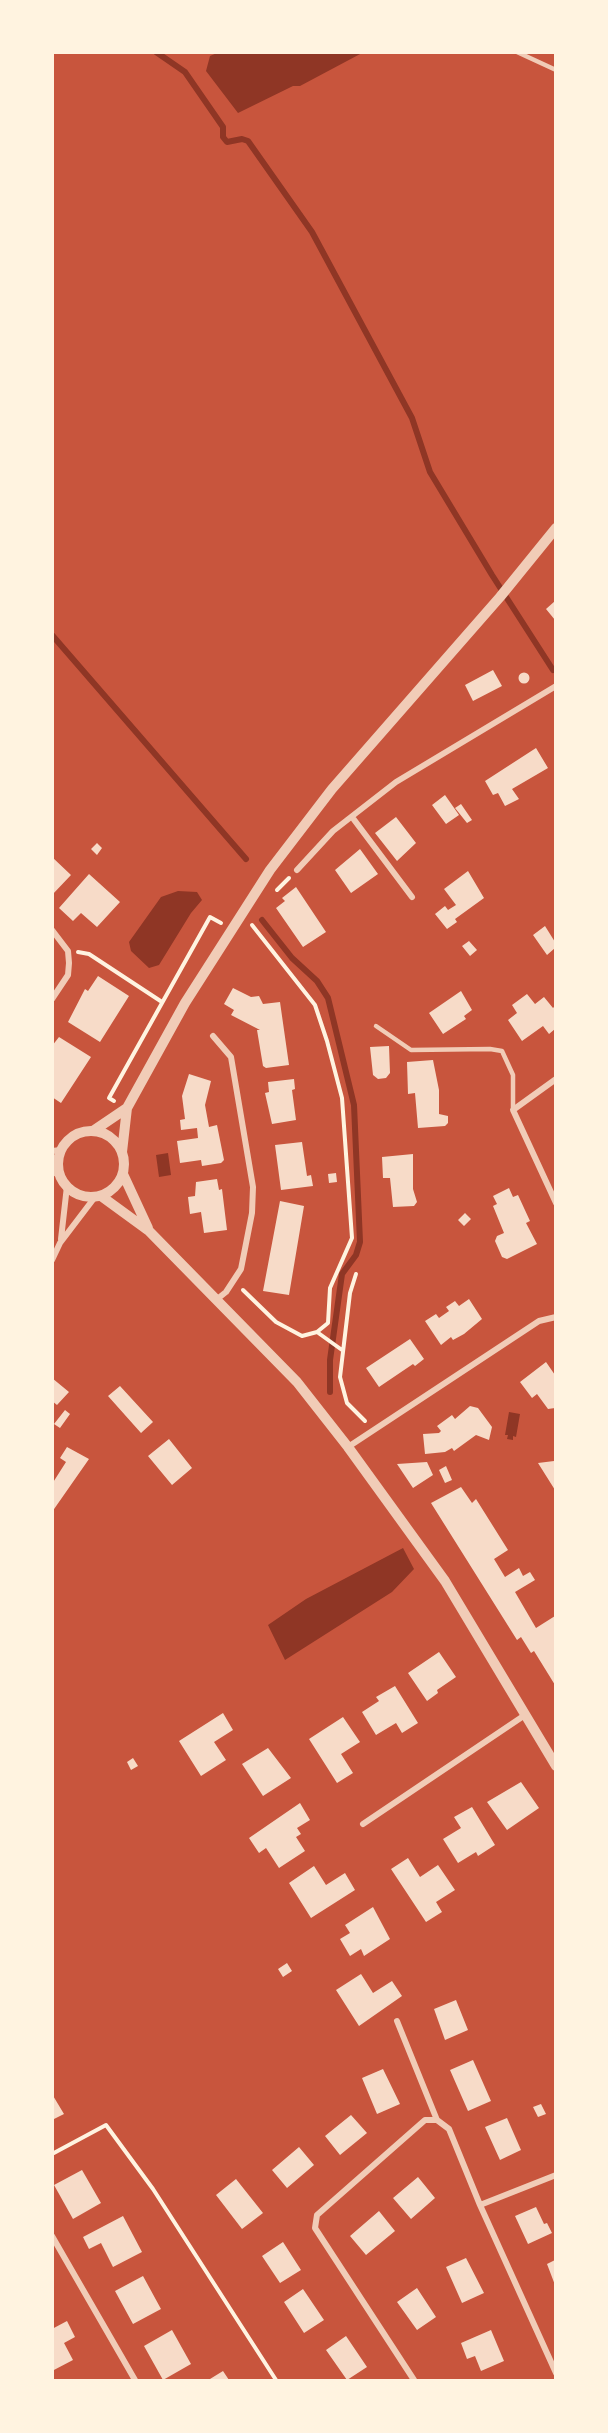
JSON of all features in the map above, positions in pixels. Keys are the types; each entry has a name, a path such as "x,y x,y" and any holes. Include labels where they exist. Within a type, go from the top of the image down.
{"street":[{"path":"149,1231 123,1174 122,1152 127,1108 184,1003 270,870 332,789 500,597 555,528"},
{"path":"297,870 333,831 396,782 555,686"},
{"path":"352,817 412,897"},
{"path":"52,930 68,951 68,975 52,999"},
{"path":"213,1036 231,1057 254,1187 241,1269 216,1300"},
{"path":"555,1079 513,1110 555,1203"},
{"path":"127,1108 93,1131 76,1134 57,1150 56,1174 80,1196 98,1197 149,1231 297,1382 348,1447 445,1581 555,1766"},
{"path":"93,1131 108,1136 122,1152"},
{"path":"52,1260 60,1243 98,1197 119,1184 123,1174"},
{"path":"60,1243 67,1186"},
{"path":"348,1447 539,1321 555,1317"},
{"path":"363,1824 525,1715"},
{"path":"397,2020 437,2120 449,2129 480,2205 555,2373"},
{"path":"414,2380 315,2228 317,2215 335,2199 425,2120 437,2120"},
{"path":"480,2205 555,2175"},
{"path":"52,2236 135,2380"}],"lane":[{"path":"517,52 555,70"},
{"path":"376,1026 411,1050 490,1048 502,1051 513,1075 513,1110"}],"path":[{"path":"274,894 297,870"},
{"path":"233,1281 276,1322 302,1336 317,1332 328,1323 330,1288 352,1238 342,1098 315,1005 298,980 252,926 256,916"},
{"path":"68,951 89,954 162,1002"},
{"path":"356,1274 350,1293 350,1310 342,1350 340,1377 342,1392 347,1403 373,1429"},
{"path":"317,1332 342,1350"},
{"path":"52,2154 106,2125 153,2189 276,2380"}],"shaded area":[{"path":"217,53 362,53 300,86 293,86 238,113 206,71 210,56"},
{"path":"178,891 197,892 202,900 191,913 159,965 149,968 131,951 129,942 161,897"},
{"path":"168,1153 171,1175 159,1177 156,1155"},
{"path":"509,1412 520,1414 516,1437 513,1436 513,1440 507,1439 508,1435 505,1435"},
{"path":"403,1548 414,1569 392,1592 285,1660 268,1625 306,1599"}],"building":[{"path":"555,601 555,620 546,609"},
{"path":"493,670 502,686 473,701 465,685"},
{"path":"524,673 528,674 528,682 524,683 520,682 519,678 520,674"},
{"path":"536,748 548,768 512,789 519,799 505,806 498,793 493,795 485,781"},
{"path":"445,795 459,815 446,824 432,805"},
{"path":"461,804 472,820 467,823 455,808"},
{"path":"396,817 416,843 397,861 375,833"},
{"path":"97,843 102,848 97,855 91,849"},
{"path":"360,849 378,874 351,893 335,870"},
{"path":"52,857 71,875 52,895"},
{"path":"468,871 484,898 455,919 457,922 447,929 435,914 445,906 448,910 456,905 444,889"},
{"path":"89,874 120,902 97,927 81,913 73,921 59,908"},
{"path":"296,887 326,932 303,947 276,908 285,901 282,898"},
{"path":"545,926 555,942 555,948 547,955 533,935"},
{"path":"469,941 477,950 470,956 462,946"},
{"path":"98,976 129,996 100,1042 68,1022 85,989 88,991"},
{"path":"233,988 251,997 259,996 263,1004 280,1002 289,1065 266,1068 263,1066 257,1030 260,1030 231,1015 234,1010 224,1004"},
{"path":"461,991 472,1010 464,1016 466,1019 443,1034 429,1013"},
{"path":"527,994 535,1004 544,997 553,1008 555,1006 555,1029 549,1034 543,1026 522,1041 508,1020 517,1013 512,1005"},
{"path":"59,1037 91,1057 61,1103 52,1097 52,1046"},
{"path":"389,1046 390,1073 386,1078 378,1079 373,1075 370,1047"},
{"path":"433,1060 439,1090 439,1114 448,1116 448,1123 445,1126 418,1128 415,1093 408,1094 407,1062"},
{"path":"189,1074 211,1081 205,1105 209,1127 217,1125 224,1160 221,1163 202,1166 201,1160 180,1163 177,1141 198,1138 197,1128 181,1130 180,1120 185,1119 182,1096"},
{"path":"294,1079 295,1089 292,1090 296,1120 272,1124 265,1093 269,1092 268,1082"},
{"path":"302,1142 307,1176 311,1175 313,1186 281,1190 275,1145"},
{"path":"413,1154 413,1189 417,1202 414,1206 393,1207 390,1178 383,1178 382,1157"},
{"path":"336,1173 337,1182 329,1183 328,1174"},
{"path":"217,1179 219,1190 222,1189 227,1230 204,1233 201,1212 190,1214 188,1197 195,1196 196,1182"},
{"path":"509,1188 513,1197 518,1195 530,1221 526,1223 537,1244 507,1259 502,1257 495,1241 497,1236 504,1233 493,1206 497,1204 493,1196"},
{"path":"280,1201 304,1206 289,1295 263,1291"},
{"path":"465,1213 471,1219 464,1226 458,1220"},
{"path":"469,1299 482,1319 464,1334 453,1340 451,1337 441,1345 425,1321 436,1314 439,1318 449,1311 446,1307 455,1301 459,1306"},
{"path":"410,1339 424,1359 379,1387 366,1368"},
{"path":"546,1362 555,1375 555,1408 548,1409 537,1394 532,1398 520,1382"},
{"path":"52,1378 69,1392 57,1405 52,1401"},
{"path":"120,1386 153,1422 141,1433 108,1396"},
{"path":"470,1406 478,1408 492,1427 489,1440 476,1435 454,1451 452,1448 445,1452 425,1454 423,1434 439,1433 441,1431 437,1426 452,1415 455,1419"},
{"path":"65,1410 70,1414 60,1428 54,1424"},
{"path":"169,1439 192,1468 172,1485 148,1456"},
{"path":"67,1447 89,1459 52,1512 52,1484 66,1462 60,1458"},
{"path":"554,1461 555,1464 555,1490 538,1463"},
{"path":"427,1462 433,1475 413,1488 397,1464"},
{"path":"446,1466 452,1480 445,1483 439,1470"},
{"path":"461,1487 472,1503 476,1499 508,1550 494,1559 505,1577 519,1568 523,1576 530,1572 535,1580 515,1592 536,1628 555,1616 555,1685 534,1651 531,1653 521,1637 517,1640 431,1503"},
{"path":"439,1652 456,1677 437,1690 438,1693 427,1701 408,1673"},
{"path":"395,1686 418,1723 402,1733 396,1723 376,1735 362,1712 379,1701 376,1697"},
{"path":"223,1713 233,1730 214,1742 226,1760 201,1776 179,1741"},
{"path":"343,1717 360,1742 341,1754 353,1773 337,1783 309,1739"},
{"path":"268,1748 291,1778 263,1796 242,1764"},
{"path":"133,1758 138,1766 131,1770 127,1762"},
{"path":"521,1782 539,1808 507,1830 487,1802"},
{"path":"300,1803 310,1820 297,1828 301,1834 296,1837 305,1851 279,1868 266,1848 259,1853 249,1838"},
{"path":"472,1807 495,1845 478,1856 476,1852 458,1863 443,1839 461,1828 454,1817"},
{"path":"408,1858 420,1877 438,1865 455,1890 436,1902 442,1912 426,1922 391,1869"},
{"path":"314,1866 326,1885 345,1873 355,1890 311,1918 289,1883"},
{"path":"373,1907 390,1939 364,1956 361,1949 350,1956 340,1939 350,1933 345,1925"},
{"path":"287,1963 292,1971 283,1977 278,1969"},
{"path":"361,1974 373,1993 392,1981 402,1996 359,2026 336,1990"},
{"path":"456,2000 468,2030 445,2040 434,2009"},
{"path":"473,2060 491,2101 468,2111 450,2070"},
{"path":"383,2069 400,2104 377,2114 362,2078"},
{"path":"52,2094 64,2114 52,2120"},
{"path":"541,2104 546,2114 538,2117 533,2107"},
{"path":"351,2115 367,2133 340,2155 325,2136"},
{"path":"507,2118 521,2150 500,2160 485,2127"},
{"path":"299,2147 314,2165 287,2188 272,2170"},
{"path":"82,2170 101,2203 73,2219 54,2185"},
{"path":"418,2177 435,2198 411,2219 393,2198"},
{"path":"236,2179 263,2213 242,2229 216,2195"},
{"path":"536,2207 544,2224 547,2223 552,2233 528,2244 515,2216"},
{"path":"379,2211 395,2231 366,2255 350,2236"},
{"path":"123,2216 142,2252 113,2267 101,2243 89,2249 83,2237"},
{"path":"283,2242 301,2270 280,2283 262,2256"},
{"path":"466,2258 484,2293 462,2303 446,2267"},
{"path":"555,2260 555,2285 547,2264"},
{"path":"143,2276 161,2309 133,2324 115,2291"},
{"path":"417,2288 436,2317 417,2330 397,2302"},
{"path":"303,2289 324,2320 304,2333 284,2302"},
{"path":"67,2321 75,2337 64,2343 73,2360 52,2371 52,2329"},
{"path":"172,2330 191,2364 163,2380 144,2346"},
{"path":"491,2330 504,2361 481,2371 475,2356 467,2359 461,2343"},
{"path":"346,2336 367,2367 347,2380 326,2350"},
{"path":"223,2371 229,2380 210,2379"}],"waterway":[{"path":"156,52 185,72 223,127 223,137 227,142 242,139 248,141 312,232 412,418 430,472 553,670"},
{"path":"52,635 246,859"},
{"path":"262,920 292,958 317,981 328,998 354,1105 360,1242 356,1255 342,1274 330,1360 330,1392"}]}
